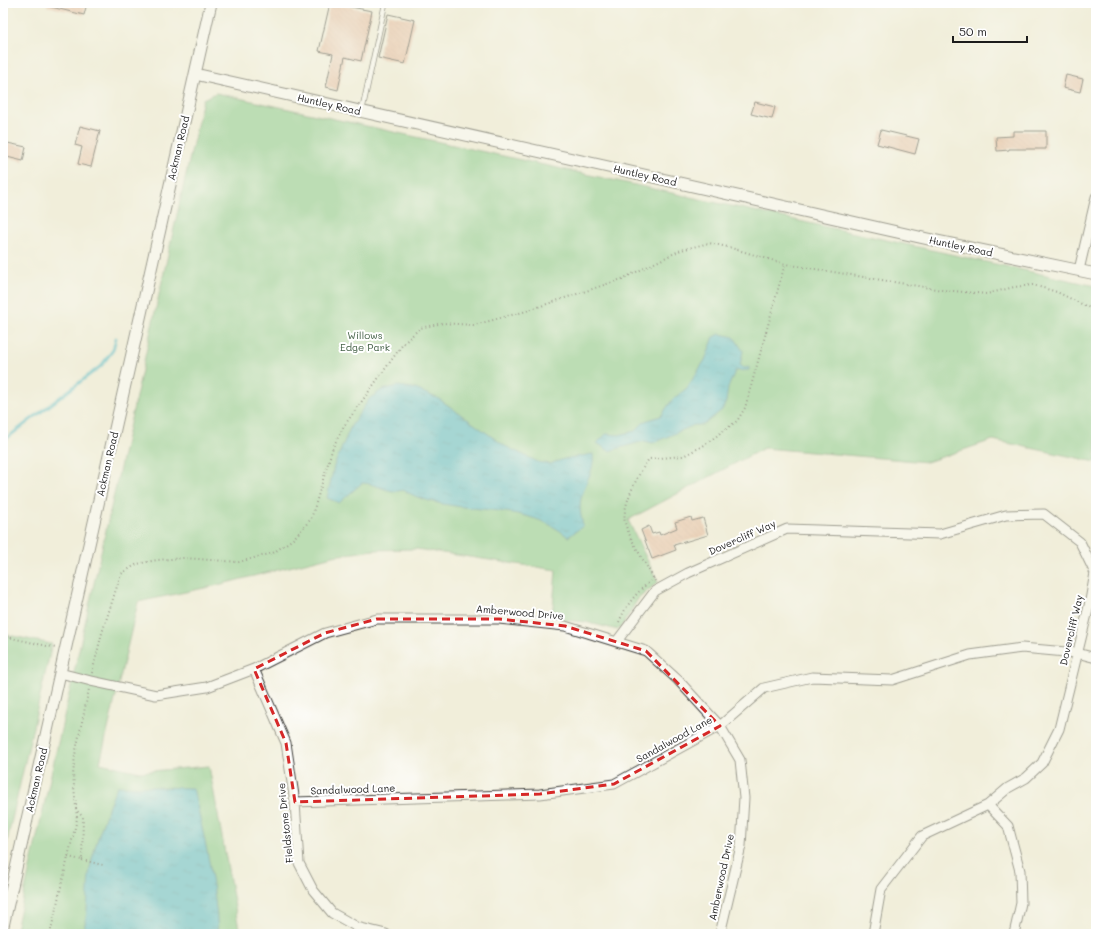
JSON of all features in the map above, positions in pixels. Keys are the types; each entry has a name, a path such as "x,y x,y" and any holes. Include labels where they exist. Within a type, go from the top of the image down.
{"street":[{"name":"Ackman Road","path":"3,926 211,3"},
{"name":"Huntley Road","path":"195,74 928,239 1096,274"},
{"path":"1080,270 1096,197"},
{"name":"Dovercliff Way","path":"615,640 655,591 688,573 786,529 940,534 1006,515 1044,514 1080,542 1095,573 1059,729 1042,763 1026,778 1008,788 988,805 922,836 881,889 873,934"},
{"name":"Amberwood Drive","path":"60,673 156,695 207,687 254,669 325,634 377,618 499,619 565,626 615,640 646,651 678,680 720,726 740,760 744,798 741,846 720,934"},
{"name":"Sandalwood Lane","path":"295,802 540,794 614,784 720,726 764,688 812,677 892,680 970,655 1022,648 1077,653 1096,658"},
{"name":"Fieldstone Drive","path":"254,669 286,743 295,802 298,862 314,890 332,913 357,927 386,934"},
{"path":"988,805 1008,826 1020,870 1021,904 1014,934"}],"lane":[{"path":"362,111 385,4 382,3"}],"path":[{"path":"50,934 77,819 73,775 74,755 102,633 121,574 138,564 157,560 184,558 239,562 273,553 293,539 310,519 333,447 344,426 403,344 420,328 443,323 474,325 523,312 622,279 681,250 709,243 728,247 785,264 942,290 987,294 1014,287 1033,285 1057,292 1096,310"},
{"path":"660,589 625,524 624,512 640,471 649,459 683,456 703,446 737,421 746,408 785,264"},
{"path":"615,640 625,609 637,592 654,578"},
{"path":"3,636 65,650"},
{"path":"77,811 83,817 82,860"},
{"path":"68,858 103,865"}],"highlighted area":[{"path":"377,619 499,619 565,626 646,651 720,726 614,784 540,794 295,802 286,743 254,669 325,633"}],"green space":[{"name":"Willows Edge Park","path":"216,93 1096,286 1096,462 993,440 927,462 764,448 628,520 658,582 638,599 618,630 585,622 552,619 556,570 416,549 374,550 333,556 214,586 138,602 100,763 140,772 209,766 240,934 15,934 203,99"},
{"path":"3,634 52,644 3,859"}],"water":[{"path":"720,334 734,337 743,351 740,365 744,368 749,367 749,370 735,371 728,388 726,402 722,410 703,425 694,425 653,443 644,441 609,451 597,443 606,434 619,435 635,431 645,421 661,416 672,400 687,388 705,360 714,337"},
{"path":"398,386 413,388 439,399 505,446 538,462 550,464 564,459 593,454 592,467 582,493 581,500 580,509 583,526 568,537 552,526 535,519 516,514 438,503 418,497 403,490 393,491 362,483 339,503 327,498 334,466 351,426 370,398 382,390"},
{"path":"117,786 193,788 212,879 218,934 82,934 86,918 92,858"}],"building":[{"path":"48,3 87,3 84,15 47,6"},
{"path":"330,3 372,11 361,61 345,57 338,90 326,87 333,54 319,51"},
{"path":"388,14 415,20 405,64 378,58"},
{"path":"1066,75 1083,79 1080,92 1063,88"},
{"path":"755,102 775,107 772,119 751,114"},
{"path":"80,126 100,131 91,167 78,164 82,147 75,145"},
{"path":"881,130 919,139 915,154 877,144"},
{"path":"1013,131 1046,131 1046,149 1009,149 997,151 996,137 1013,136"},
{"path":"3,142 26,147 23,161 3,156"},
{"path":"691,517 692,521 703,518 708,535 674,545 676,550 652,559 641,530 649,526 652,534 659,532 660,535 677,528 675,522"}],"waterway":[{"path":"3,441 101,366 113,350 116,338"}]}
